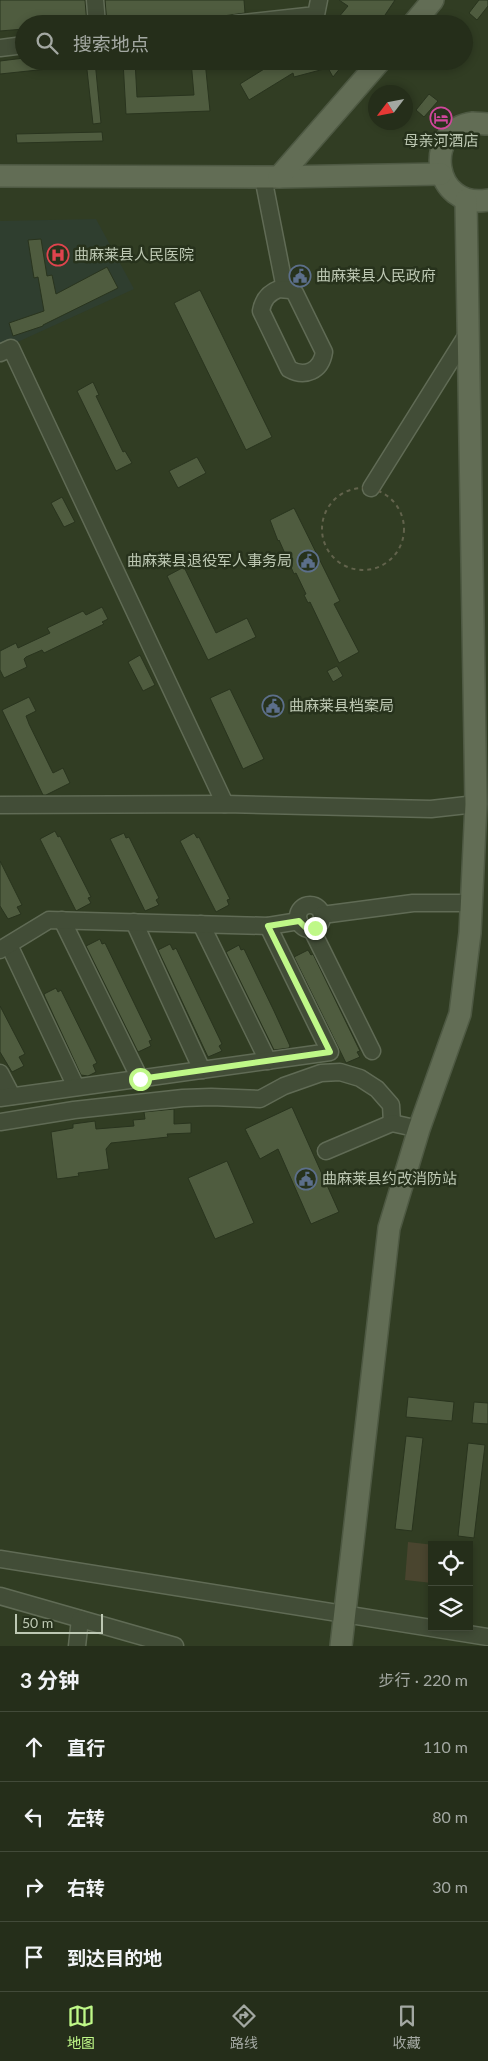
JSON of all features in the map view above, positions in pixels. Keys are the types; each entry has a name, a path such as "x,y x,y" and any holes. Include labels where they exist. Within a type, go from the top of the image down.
{"main road":[{"path":"420,15 433,0"},
{"path":"271,177 372,70"},
{"path":"488,124 471,123 456,130 445,142 439,157 441,174 451,190 466,200 479,202 488,200"},
{"path":"0,176 271,177 441,174"},
{"path":"341,1646 343,1613 390,1228 419,1129 460,1014 470,933 476,804 466,200"}],"street":[{"path":"95,0 96,15"},
{"path":"316,15 320,0"},
{"path":"0,48 15,46"},
{"path":"271,177 285,289"},
{"path":"285,289 295,293 324,352 317,368 306,373 294,372 289,369 261,311 264,299 268,294 285,289"},
{"path":"371,488 468,333"},
{"path":"0,353 11,348 225,804"},
{"path":"1,802 225,804 431,809 476,804"},
{"path":"372,1051 299,912 306,906 314,905 322,915 413,903 472,903"},
{"path":"76,1087 4,948 49,920 268,926 305,925"},
{"path":"62,920 140,1079"},
{"path":"134,922 202,1070"},
{"path":"201,924 268,1061"},
{"path":"0,1073 6,1097 330,1052 268,926"},
{"path":"0,1122 74,1110 183,1098 260,1099 284,1086 321,1074 340,1072 360,1078 377,1089 391,1105 392,1123"},
{"path":"326,1151 392,1123 419,1129"},
{"path":"0,1559 488,1637"},
{"path":"0,1596 169,1645"},
{"path":"76,1646 80,1619"}],"path":[{"path":"354,488 371,488 387,495 398,508 404,524 402,541 394,556 380,566 372,569 354,569 339,562 332,556 324,541 322,524 327,508 338,495 354,488"}],"shaded area":[{"name":"曲麻莱县人民医院","path":"96,219 134,289 0,350 0,221"},
{"path":"408,1542 428,1544 428,1583 405,1580"}],"building":[{"path":"0,0 85,0 86,15 15,15 15,30 0,31"},
{"path":"105,0 244,0 245,13 230,15 106,15"},
{"path":"339,0 395,0 385,15 340,15 348,6"},
{"path":"479,0 488,0 488,6 477,20 469,13"},
{"path":"15,59 15,70 38,70 0,74 0,61"},
{"path":"87,70 96,70 101,123 93,124"},
{"path":"124,70 136,70 137,97 194,95 192,70 206,70 210,111 126,114"},
{"path":"263,70 320,70 294,77 293,73 249,100 240,84"},
{"path":"329,70 339,70 333,77"},
{"path":"429,94 438,101 424,117 416,110"},
{"path":"102,132 103,141 17,143 16,134"},
{"path":"41,239 47,276 52,275 56,294 107,267 118,288 43,326 13,336 9,323 44,311 38,277 34,278 28,240"},
{"path":"200,290 272,437 246,450 174,303"},
{"path":"93,382 99,395 96,396 123,452 125,451 132,463 116,471 77,391"},
{"path":"197,457 206,473 178,488 169,471"},
{"path":"62,497 75,522 64,527 51,503"},
{"path":"294,508 340,601 334,604 359,652 339,663 310,602 308,603 304,595 306,594 296,573 294,574 270,520"},
{"path":"184,567 216,633 247,618 256,637 208,660 167,576"},
{"path":"102,607 108,619 102,622 104,624 44,653 42,650 26,657 24,659 27,667 4,678 0,670 0,651 16,643 18,648 50,633 47,628 83,611 86,615"},
{"path":"140,655 155,685 143,691 128,662"},
{"path":"337,666 343,676 333,682 327,671"},
{"path":"230,689 264,759 243,769 210,698"},
{"path":"29,697 36,711 26,716 29,724 53,773 63,768 70,783 46,795 43,795 2,710"},
{"path":"55,831 58,837 60,836 91,897 88,898 91,903 76,911 40,839"},
{"path":"124,833 126,838 129,837 159,898 156,900 159,905 145,911 110,839"},
{"path":"194,833 197,838 199,837 230,899 227,900 229,905 216,912 180,841"},
{"path":"0,861 22,905 17,907 21,914 8,919 0,906"},
{"path":"100,939 102,944 105,943 152,1040 149,1041 151,1046 138,1052 86,946"},
{"path":"170,944 173,950 176,948 222,1044 219,1046 222,1051 208,1057 158,950"},
{"path":"239,945 241,950 244,949 290,1046 289,1048 274,1050 226,952"},
{"path":"308,950 311,955 313,954 360,1051 357,1052 360,1057 346,1063 294,957"},
{"path":"56,988 58,992 61,990 97,1063 93,1065 96,1072 88,1076 81,1075 45,997 44,994"},
{"path":"0,1006 25,1054 19,1057 24,1066 12,1072 0,1052"},
{"path":"292,1107 339,1212 311,1224 278,1149 260,1159 245,1129"},
{"path":"174,1109 174,1124 191,1123 191,1133 167,1134 168,1137 111,1143 106,1149 109,1169 78,1173 79,1176 57,1179 51,1132 73,1128 73,1124 95,1121 96,1129 134,1126 133,1120 145,1119 144,1112"},
{"path":"227,1161 254,1223 215,1239 188,1178"},
{"path":"408,1397 454,1402 452,1421 406,1417"},
{"path":"474,1402 488,1403 488,1424 472,1423"},
{"path":"406,1436 423,1438 412,1531 395,1529"},
{"path":"468,1443 485,1445 474,1538 458,1536"}],"place":[{"name":"母亲河酒店","path":"441,118"},
{"name":"曲麻莱县人民医院","path":"58,255"},
{"name":"曲麻莱县人民政府","path":"300,276"},
{"name":"曲麻莱县退役军人事务局","path":"308,561"},
{"name":"曲麻莱县档案局","path":"273,706"},
{"name":"曲麻莱县约改消防站","path":"306,1179"}],"route":[{"path":"140,1079 330,1052 268,926 299,921 306,928 315,928"}]}
